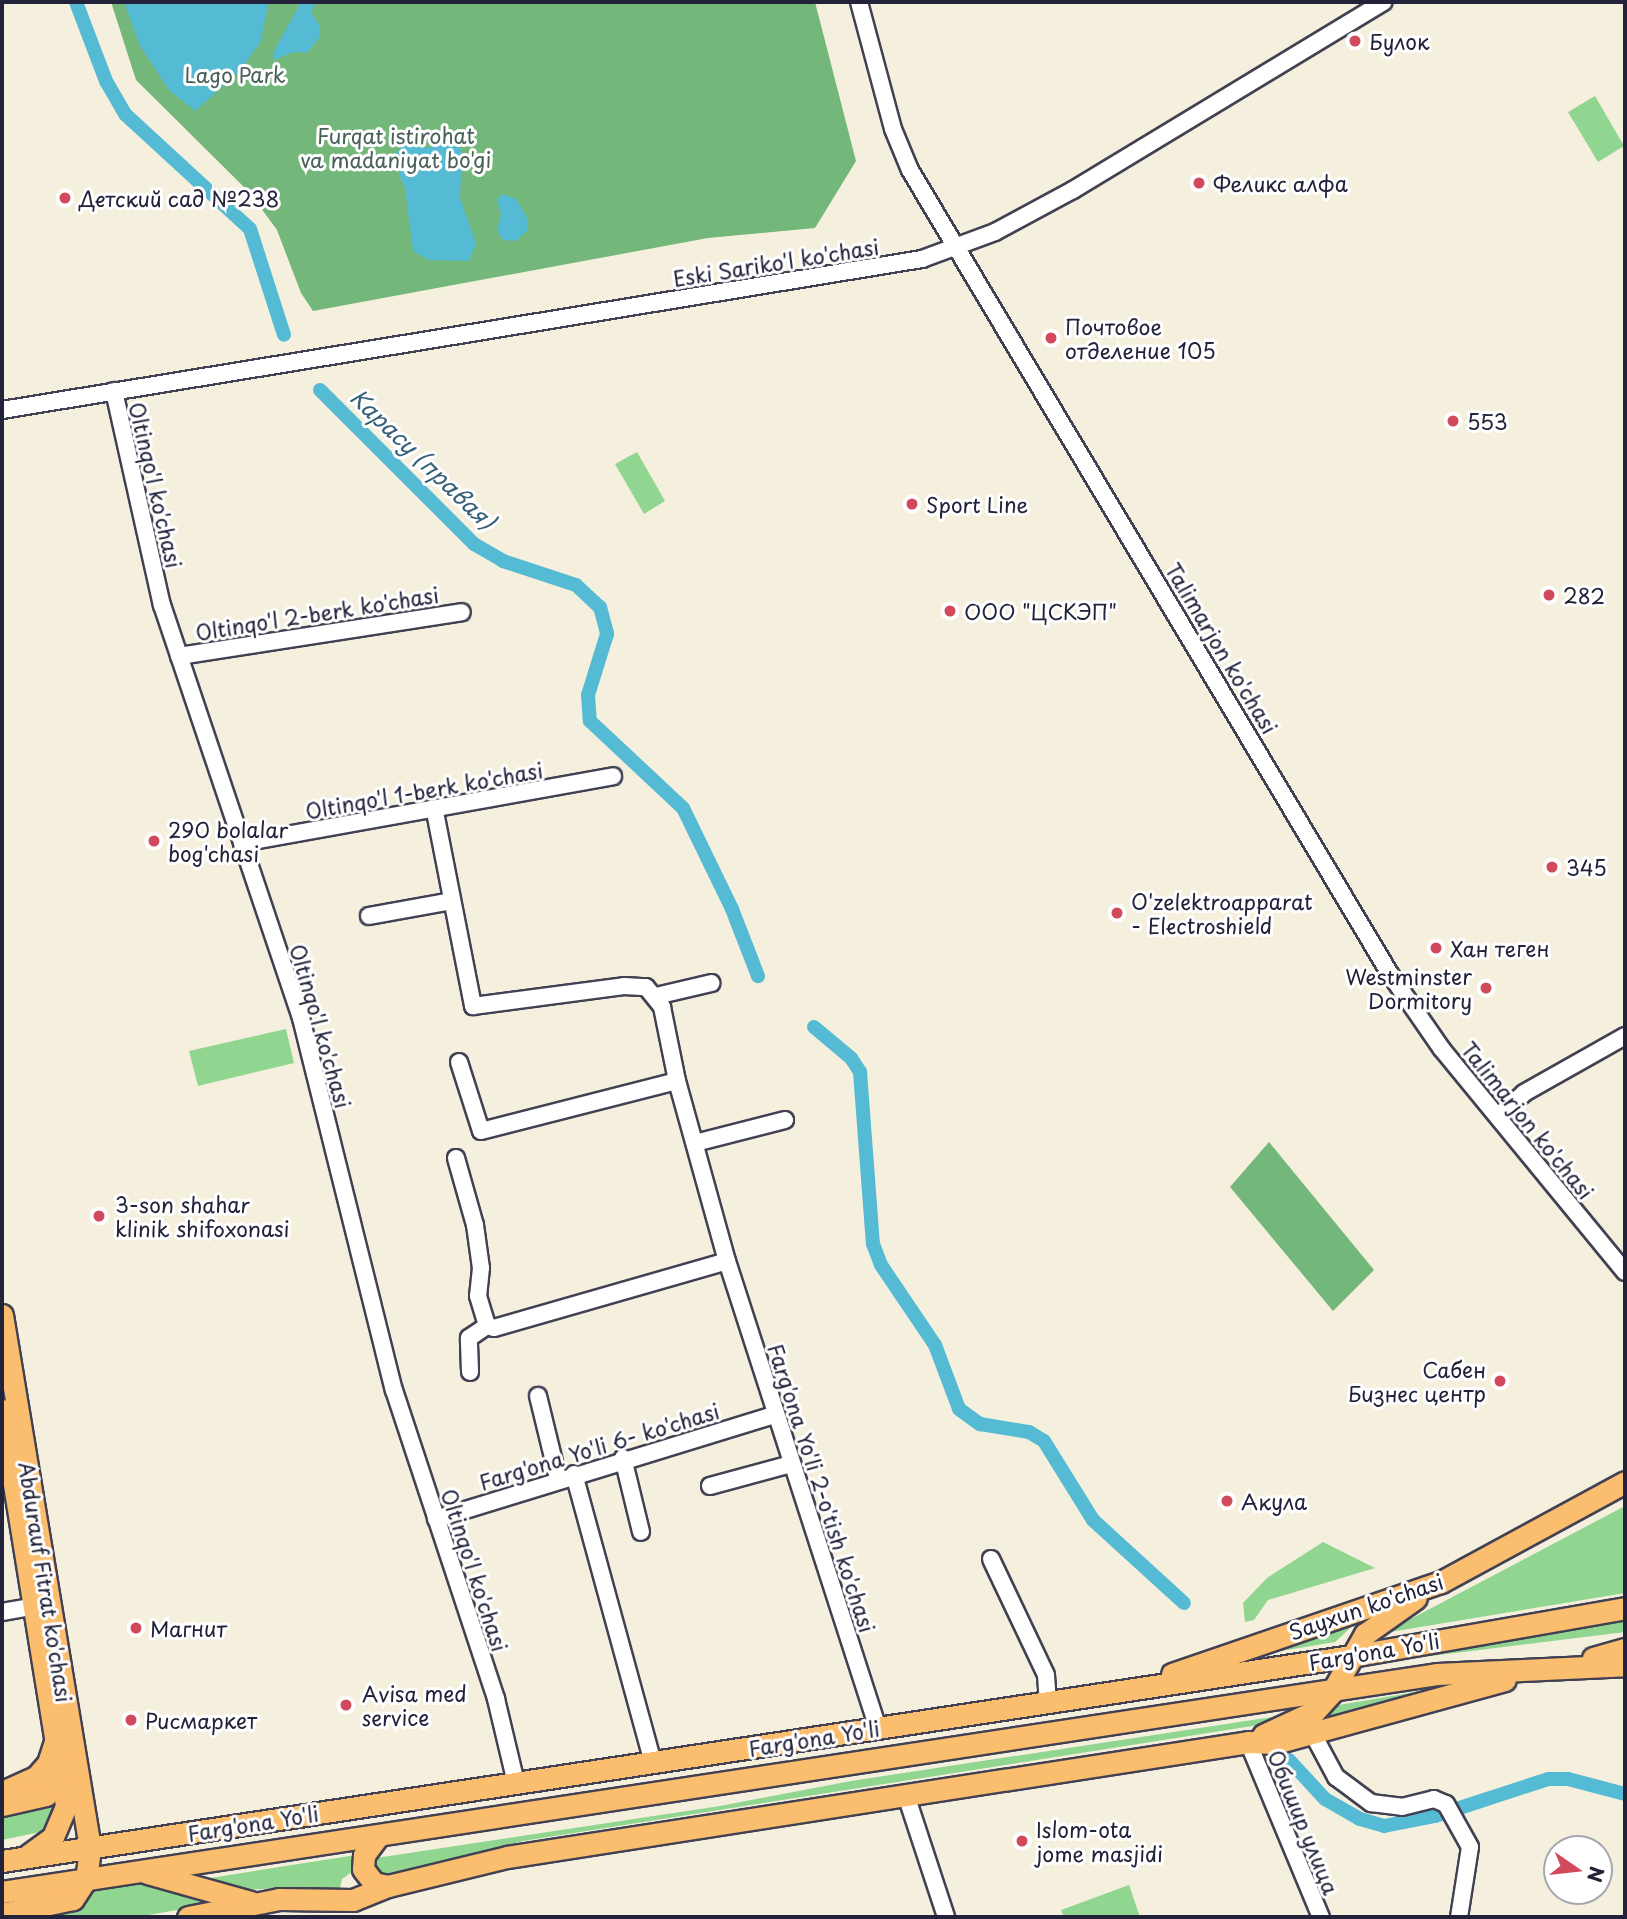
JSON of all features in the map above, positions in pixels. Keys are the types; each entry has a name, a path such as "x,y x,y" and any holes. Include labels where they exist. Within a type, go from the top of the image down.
{"main road":[{"name":"Abdurauf Fitrat ko'chasi","path":"2,1315 8,1389 64,1739 90,1848 86,1879"},
{"name":"Abdurauf Fitrat ko'chasi","path":"2,1410 42,1605"},
{"name":"Sayxun ko'chasi","path":"1134,1689 1441,1582 1625,1482"},
{"path":"1248,1742 1306,1718 1332,1692 1351,1656 1371,1627 1441,1582"},
{"name":"Farg'ona Yo'li","path":"10,1860 1351,1656 1625,1608"},
{"path":"188,1917 254,1903 353,1899 388,1886 508,1857 1248,1742 1275,1743 1314,1736 1432,1698 1625,1649"},
{"path":"1351,1656 1354,1674 1380,1684"},
{"name":"Farg'ona Yo'li","path":"2,1892 1437,1674 1625,1665"},
{"path":"10,1860 45,1844 63,1820 64,1739"},
{"path":"2,1792 36,1777 64,1739"},
{"path":"2,1805 46,1795 63,1772"},
{"path":"364,1874 364,1855 379,1835"},
{"path":"138,1871 254,1903"},
{"path":"353,1899 347,1890 348,1880 356,1873 364,1874 374,1883 388,1886"},
{"path":"6,1913 70,1901 86,1879"},
{"path":"6,1913 35,1917"}],"street":[{"name":"Talimarjon ko'chasi","path":"859,2 901,150 1396,983 1441,1048 1499,1115 1625,1272"},
{"name":"Eski Sariko'l ko'chasi","path":"114,391 922,260 960,248 1073,190 1383,2"},
{"name":"Oltinqo'l ko'chasi","path":"2,410 114,391 133,489 179,656 301,1018 394,1390 496,1699 516,1783"},
{"name":"Oltinqo'l 2-berk ko'chasi","path":"179,656 462,612"},
{"name":"Oltinqo'l 1-berk ko'chasi","path":"242,843 435,812 613,776"},
{"path":"435,812 473,1006 624,986 646,987 656,996 712,983"},
{"path":"369,916 452,901"},
{"name":"Farg'ona Yo'li 2-o'tish ko'chasi","path":"656,996 662,1007 677,1081 727,1261 878,1728"},
{"path":"1499,1115 1524,1093 1625,1036"},
{"path":"459,1062 481,1131 677,1081"},
{"path":"695,1143 785,1120"},
{"path":"456,1158 475,1225 481,1268 478,1296 487,1326"},
{"path":"470,1372 469,1338 487,1326 494,1328 727,1261"},
{"path":"537,1396 566,1476 653,1762"},
{"name":"Farg'ona Yo'li 6- ko'chasi","path":"436,1519 623,1458 775,1415"},
{"path":"623,1458 641,1532"},
{"path":"710,1486 791,1464"},
{"path":"991,1559 1046,1675 1048,1702"},
{"path":"2,1612 42,1605"},
{"path":"1314,1736 1336,1777 1371,1803 1402,1807 1434,1799 1446,1804 1452,1821 1470,1847 1459,1917"},
{"name":"Обишир улица","path":"1248,1742 1321,1917"},
{"path":"906,1795 946,1917"}],"green space":[{"name":"Furqat istirohat va madaniyat bo'gi","path":"111,2 815,2 856,161 815,228 708,238 313,311 301,293 277,230 249,192 136,80"},
{"path":"1595,96 1624,146 1598,162 1568,112"},
{"path":"637,452 665,501 644,514 615,464"},
{"path":"286,1029 294,1063 198,1086 189,1051"},
{"path":"1269,1142 1374,1270 1333,1311 1230,1187"},
{"path":"1625,1506 1625,1593 1384,1633"},
{"path":"1323,1542 1375,1568 1268,1600 1254,1620 1245,1622 1243,1603 1267,1578"},
{"path":"1360,1619 1335,1642 1268,1653 1267,1651"},
{"path":"1625,1621 1625,1632 1382,1662 1589,1627"},
{"path":"1439,1688 1372,1708 1311,1722 1327,1707"},
{"path":"1285,1715 1265,1724 523,1841 379,1879 372,1863 376,1858 720,1806 851,1781"},
{"path":"57,1795 55,1813 45,1831 2,1840 2,1815"},
{"path":"356,1855 353,1871 342,1879 339,1893 302,1887 243,1890 204,1879"},
{"path":"137,1884 223,1902 137,1917 54,1915 76,1907 95,1890"},
{"path":"1129,1885 1140,1917 1064,1917 1061,1910"}],"water":[{"path":"124,2 267,2 268,6 260,43 238,73 195,111 169,90 140,46"},
{"path":"301,2 316,2 311,12 320,26 320,37 307,53 294,52 274,60 273,53"},
{"path":"406,142 425,148 454,143 462,150 460,198 476,243 469,261 429,260 413,251 405,189 393,157"},
{"path":"502,194 516,199 527,218 527,231 516,241 503,240 497,231 501,215 497,199"}],"waterway":[{"name":"Карасу (правая)","path":"76,2 106,81 126,115 250,229 284,335"},
{"name":"Карасу (правая)","path":"320,390 474,544 503,561 576,585 600,607 607,634 588,695 590,721 683,808 732,909 758,976"},
{"name":"Карасу (правая)","path":"814,1027 851,1058 860,1072 873,1244 881,1265 935,1345 959,1409 980,1424 1029,1432 1044,1441 1093,1520 1184,1603"},
{"name":"Карасу (правая)","path":"1289,1760 1325,1799 1360,1819 1384,1826 1435,1816 1548,1779 1568,1779 1625,1794"}],"place":[{"name":"Булок","path":"1355,41"},
{"name":"Феликс алфа","path":"1199,183"},
{"name":"Детский сад №238","path":"65,198"},
{"name":"Почтовое отделение 105","path":"1051,338"},
{"name":"553","path":"1453,421"},
{"name":"Sport Line","path":"912,504"},
{"name":"282","path":"1549,595"},
{"name":"ООО \"ЦСКЭП\"","path":"950,611"},
{"name":"290 bolalar bog'chasi","path":"154,841"},
{"name":"345","path":"1552,867"},
{"name":"O'zelektroapparat - Electroshield","path":"1117,913"},
{"name":"Хан теген","path":"1436,948"},
{"name":"Westminster Dormitory","path":"1486,988"},
{"name":"3-son shahar klinik shifoxonasi","path":"99,1216"},
{"name":"Сабен Бизнес центр","path":"1500,1381"},
{"name":"Акула","path":"1227,1501"},
{"name":"Магнит","path":"136,1628"},
{"name":"Avisa med service","path":"346,1705"},
{"name":"Рисмаркет","path":"131,1720"},
{"name":"Islom-ota jome masjidi","path":"1022,1841"}],"park label":[{"name":"Lago Park","path":"235,74"}]}
